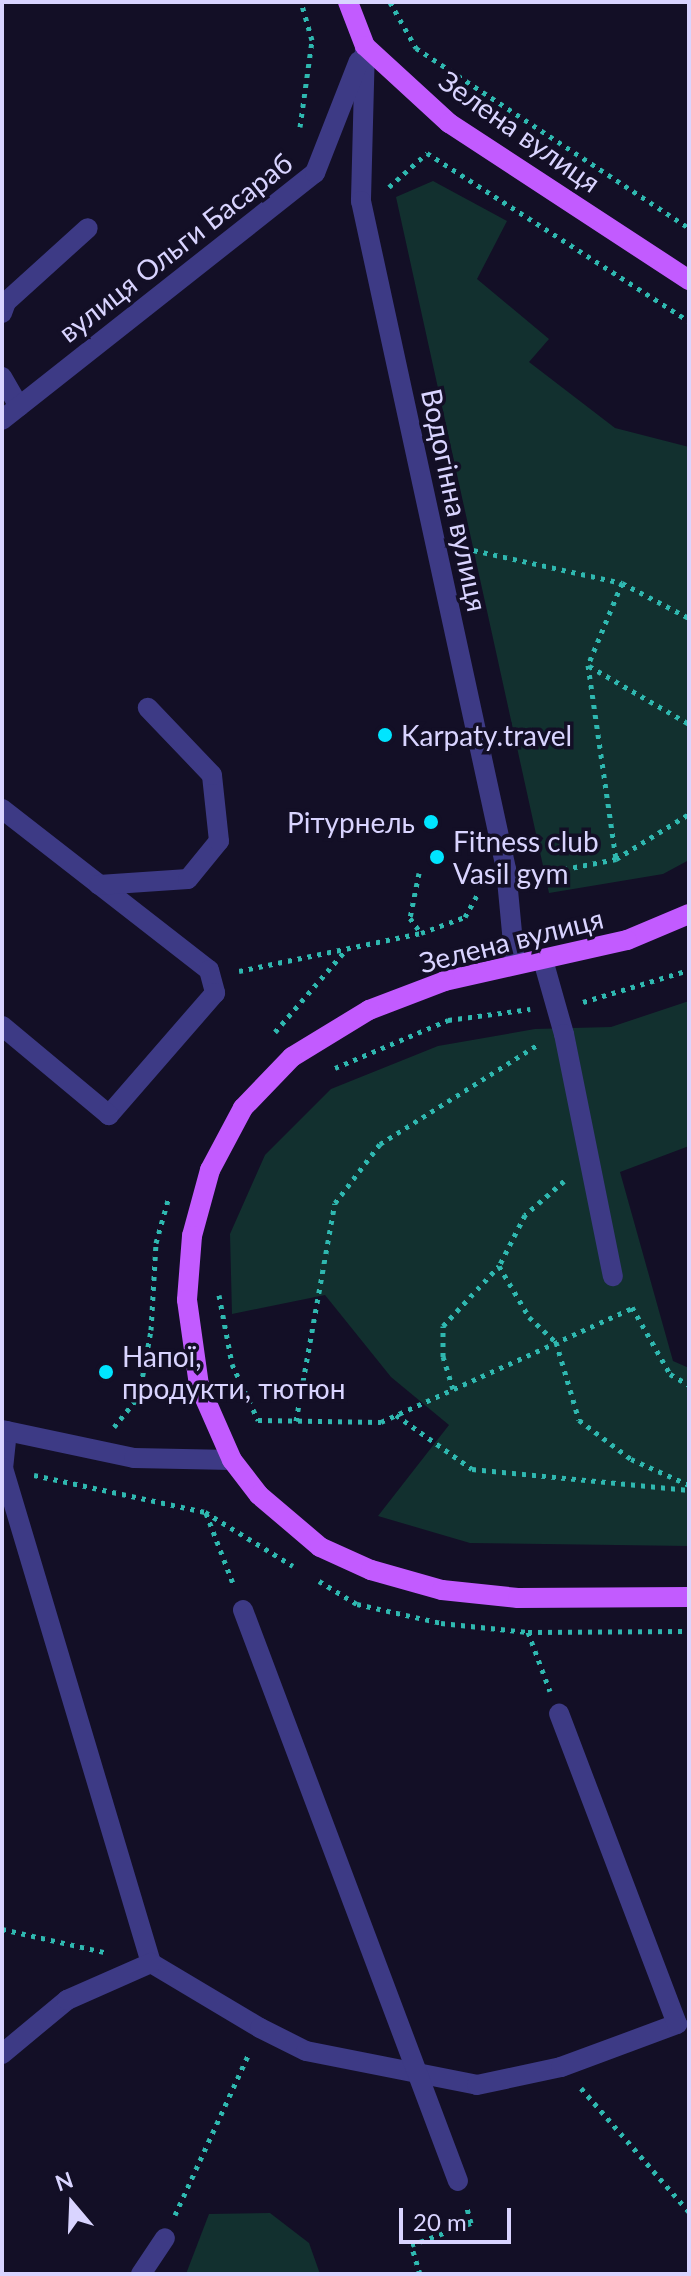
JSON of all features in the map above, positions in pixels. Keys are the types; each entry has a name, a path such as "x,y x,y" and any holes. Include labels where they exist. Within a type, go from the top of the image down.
{"main road":[{"name":"Зелена вулиця","path":"348,2 365,46 449,123 689,280"},
{"name":"Зелена вулиця","path":"689,914 627,940 445,981 369,1010 292,1057 243,1108 210,1170 192,1236 187,1300 199,1385 232,1460 289,1524 320,1547 371,1570 442,1590 518,1598 689,1597"}],"street":[{"name":"вулиця Ольги Басараб","path":"2,420 315,173 365,46"},
{"name":"Водогінна вулиця","path":"365,46 361,201 506,869 515,964"},
{"path":"2,313 6,302 88,228"},
{"path":"2,377 19,407"},
{"path":"99,885 188,879 219,841 212,775 148,708"},
{"path":"2,809 209,970 215,993 109,1115 2,1026"},
{"path":"543,960 564,1034 613,1276"},
{"path":"232,1460 134,1458 4,1430 3,1468 151,1963 306,2051 477,2085 561,2067 677,2024 559,1714"},
{"path":"243,1610 458,2181"},
{"path":"2,2054 67,2000 151,1963"},
{"path":"141,2274 165,2238"}],"path":[{"path":"299,132 312,40 301,2"},
{"path":"390,2 416,48 689,228"},
{"path":"427,153 689,321"},
{"path":"459,547 622,583 689,618"},
{"path":"616,859 588,665 622,583"},
{"path":"588,665 689,724"},
{"path":"534,875 616,859 689,814"},
{"path":"419,873 410,918 421,933"},
{"path":"252,971 421,933 465,917 480,891"},
{"path":"321,1075 377,1047 448,1020 557,1009 689,970"},
{"path":"296,1421 335,1203 380,1144 518,1052 564,1034"},
{"path":"453,1389 443,1357 443,1326 499,1266 525,1215 589,1160"},
{"path":"499,1266 529,1317 556,1342 579,1420 631,1459 689,1487"},
{"path":"613,1276 670,1374 689,1385"},
{"path":"219,1278 232,1364 258,1420 381,1422 632,1308"},
{"path":"396,1415 472,1469 689,1487"},
{"path":"205,1512 243,1610"},
{"path":"528,1632 559,1714"},
{"path":"2,1929 151,1963"},
{"path":"165,2238 247,2057"},
{"path":"561,2067 689,2212"},
{"path":"420,2274 411,2245 471,2223 458,2181"}],"green space":[{"path":"433,181 507,221 477,279 549,339 529,362 615,428 689,447 689,860 663,874 549,893 396,197"},
{"path":"689,1001 689,1146 620,1172 673,1361 689,1368 689,1546 470,1543 378,1516 449,1425 391,1377 325,1295 232,1314 230,1234 265,1155 331,1089 438,1046 535,1029 611,1027"},
{"path":"270,2213 309,2243 320,2274 186,2274 209,2214"}],"place":[{"name":"Karpaty.travel","path":"385,735"},
{"name":"Рітурнель","path":"431,822"},
{"name":"Fitness club Vasil gym","path":"437,857"},
{"name":"Напої, продукти, тютюн","path":"106,1372"}]}
